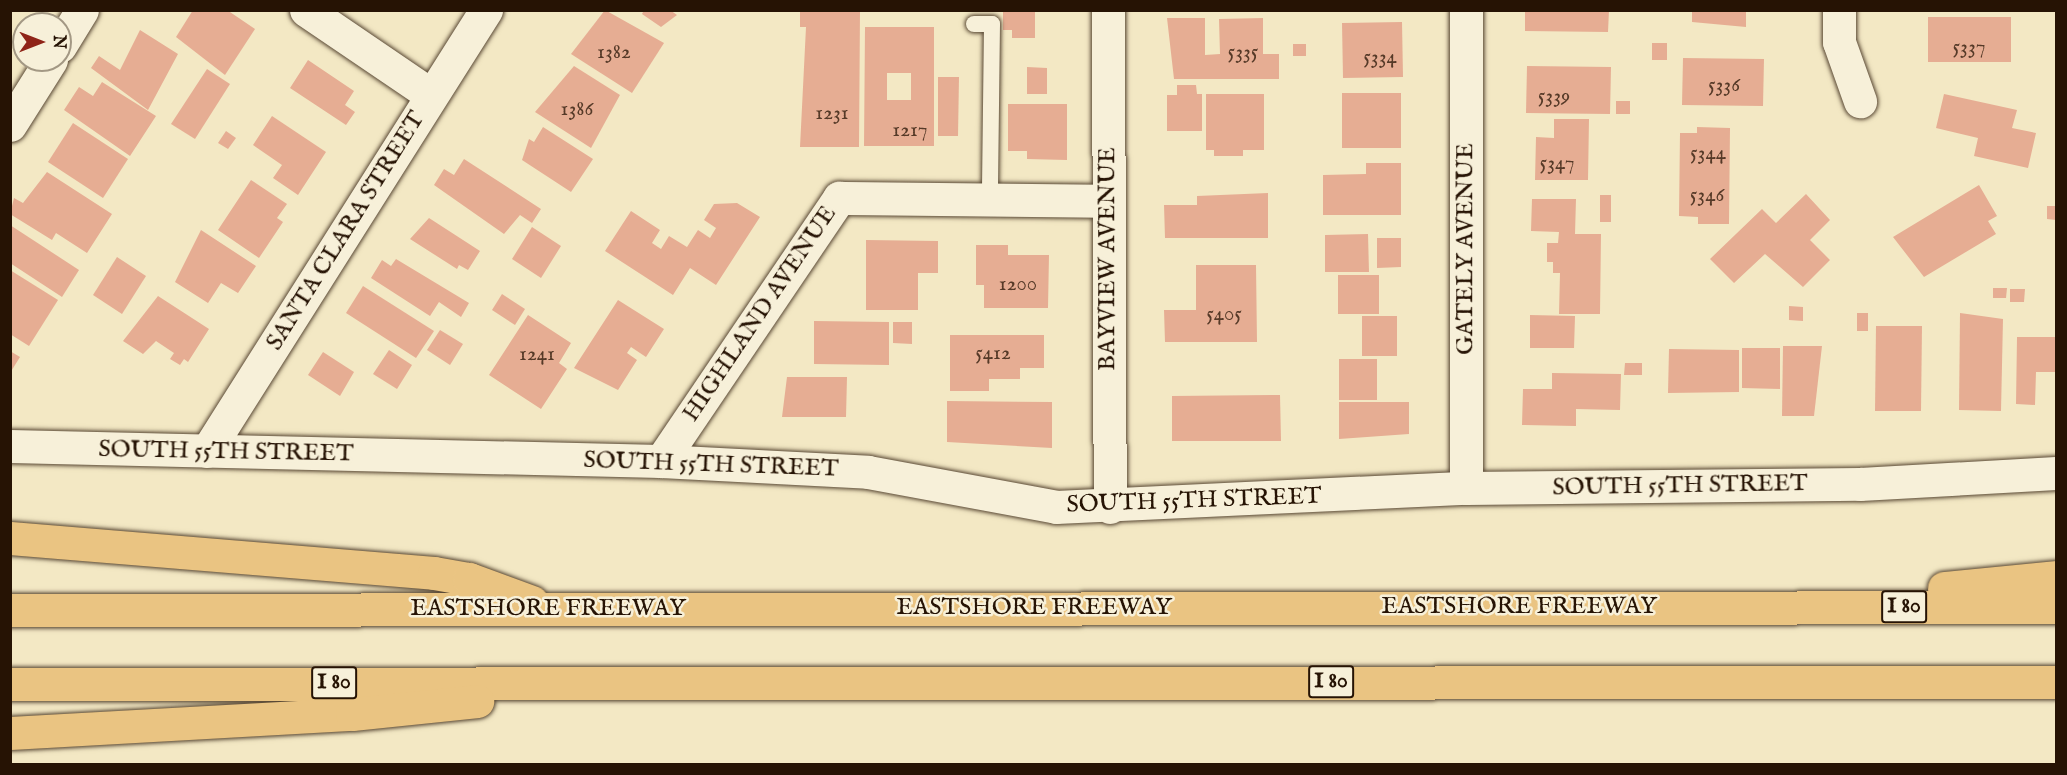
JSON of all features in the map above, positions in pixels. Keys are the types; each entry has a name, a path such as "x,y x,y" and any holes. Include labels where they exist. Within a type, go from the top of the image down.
{"highway":[{"path":"10,538 434,573 470,579 551,609"},
{"path":"1751,607 2056,577"},
{"name":"EASTSHORE FREEWAY","path":"10,610 2056,607"},
{"path":"10,733 352,714 658,682"},
{"path":"2003,682 2056,700"},
{"name":"I 80","path":"10,684 2056,682"}],"street":[{"path":"72,26 82,10"},
{"path":"306,10 432,94"},
{"name":"SANTA CLARA STREET","path":"207,452 486,10"},
{"name":"BAYVIEW AVENUE","path":"1108,10 1110,507"},
{"name":"GATELY AVENUE","path":"1466,10 1466,488"},
{"path":"1839,10 1839,42 1860,101"},
{"path":"10,125 43,72"},
{"name":"HIGHLAND AVENUE","path":"661,461 839,198 990,200"},
{"path":"990,200 1108,201"},
{"name":"SOUTH 55TH STREET","path":"10,447 661,461 868,472 1056,507 1110,507 1466,488 1860,484 2056,473"}],"lane":[{"path":"974,24 992,24 990,200"}],"building":[{"path":"193,10 227,10 255,29 225,75 176,37"},
{"path":"605,10 664,43 632,93 571,54"},
{"path":"644,10 670,10 677,15 661,27 642,14"},
{"path":"800,10 860,10 859,147 800,147 806,27 800,27"},
{"path":"1003,10 1035,10 1035,38 1012,38 1012,30 1003,30"},
{"path":"1525,10 1609,10 1608,32 1525,31"},
{"path":"1692,10 1746,10 1746,27 1692,22"},
{"path":"1928,17 2011,17 2011,62 1928,62"},
{"path":"1167,18 1205,18 1205,55 1220,54 1219,19 1263,18 1263,54 1279,54 1279,79 1174,79"},
{"path":"1402,22 1403,77 1343,78 1342,23"},
{"path":"865,27 934,27 934,146 864,146","holes":["887,73 911,73 911,100 887,100"]},
{"path":"140,30 178,54 148,110 91,68 99,56 120,70"},
{"path":"1652,43 1667,43 1667,60 1652,60"},
{"path":"1293,44 1306,44 1306,56 1293,56"},
{"path":"1683,58 1764,59 1763,106 1682,105"},
{"path":"308,60 354,91 345,105 355,112 346,125 290,88"},
{"path":"574,66 620,95 591,148 535,112"},
{"path":"1527,66 1611,67 1610,114 1526,113"},
{"path":"1027,67 1047,68 1047,94 1027,94"},
{"path":"207,69 230,84 195,139 171,124"},
{"path":"938,77 959,77 958,136 938,136"},
{"path":"102,82 156,116 130,156 64,110 79,87 93,96"},
{"path":"1177,85 1196,85 1197,94 1202,94 1202,131 1167,131 1167,95 1177,95"},
{"path":"1342,93 1401,93 1401,148 1342,148"},
{"path":"1206,94 1264,94 1264,150 1243,150 1243,156 1214,156 1214,150 1206,150"},
{"path":"1944,94 2017,110 2012,128 2036,133 2028,168 1974,156 1978,138 1936,128"},
{"path":"1616,101 1630,101 1630,114 1616,114"},
{"path":"1008,104 1067,104 1067,160 1027,159 1027,151 1008,151"},
{"path":"272,116 326,152 298,195 273,178 282,165 253,145"},
{"path":"1554,119 1589,119 1588,180 1535,180 1536,137 1554,138"},
{"path":"73,123 128,159 103,198 48,162"},
{"path":"543,127 593,159 571,192 522,160 529,139 534,142"},
{"path":"1697,127 1730,128 1729,224 1698,224 1698,217 1679,216 1680,133 1697,133"},
{"path":"226,131 236,138 228,149 218,143"},
{"path":"464,159 541,209 532,223 520,215 504,234 434,185 444,169 454,175"},
{"path":"1366,163 1401,163 1401,215 1323,215 1323,175 1366,174"},
{"path":"47,172 112,214 87,253 56,233 52,240 10,214 14,198 23,203"},
{"path":"251,180 287,204 277,218 283,222 259,258 218,230"},
{"path":"1979,185 1997,216 1988,221 1996,234 1924,277 1893,237"},
{"path":"1268,193 1268,238 1165,238 1164,205 1197,205 1197,196"},
{"path":"1806,194 1830,220 1810,240 1830,260 1803,287 1765,254 1734,283 1710,259 1762,209 1776,223"},
{"path":"1600,195 1611,195 1611,222 1600,222"},
{"path":"1532,199 1576,199 1575,234 1601,234 1600,314 1559,314 1560,273 1553,273 1553,262 1547,262 1547,243 1558,243 1559,232 1531,231"},
{"path":"737,203 760,217 716,285 690,268 673,295 605,251 631,211 660,230 652,243 661,249 669,236 687,247 698,230 710,238 716,228 704,220 714,204"},
{"path":"2047,206 2056,206 2056,220 2047,219"},
{"path":"429,218 480,251 468,270 459,265 457,269 410,239"},
{"path":"10,225 79,270 62,297 10,263"},
{"path":"532,227 561,246 541,278 512,259"},
{"path":"201,230 256,266 238,293 221,283 208,303 175,282"},
{"path":"1368,234 1369,272 1325,272 1325,235"},
{"path":"1377,238 1401,238 1401,267 1377,268"},
{"path":"866,240 938,241 938,273 918,273 918,310 866,310"},
{"path":"976,245 1008,245 1008,255 1049,255 1048,308 984,308 984,285 976,285"},
{"path":"117,257 146,276 122,314 93,295"},
{"path":"396,259 469,303 461,317 439,302 430,316 371,278 382,260 391,266"},
{"path":"1196,265 1256,265 1257,342 1165,342 1164,310 1196,310"},
{"path":"10,270 58,300 29,346 10,334"},
{"path":"1338,275 1379,275 1379,314 1338,314"},
{"path":"363,286 434,331 416,358 346,313"},
{"path":"1993,288 2007,288 2006,298 1993,298"},
{"path":"2010,289 2025,289 2024,302 2010,302"},
{"path":"502,294 525,309 515,325 492,310"},
{"path":"158,296 209,329 188,362 184,359 180,365 170,359 174,353 156,341 143,354 123,341"},
{"path":"618,300 664,329 646,357 631,347 627,353 637,360 618,390 574,368"},
{"path":"1789,306 1803,307 1803,321 1789,320"},
{"path":"1857,313 1868,313 1868,331 1857,331"},
{"path":"1960,313 2003,319 2001,411 1959,410"},
{"path":"528,315 571,343 559,363 567,369 541,409 489,375"},
{"path":"1530,315 1575,316 1574,348 1530,348"},
{"path":"1362,316 1397,316 1397,356 1362,356"},
{"path":"814,321 889,322 889,365 814,364"},
{"path":"893,322 912,322 912,344 893,343"},
{"path":"1876,326 1922,326 1921,411 1875,411"},
{"path":"440,330 463,344 450,365 427,350"},
{"path":"950,335 1044,335 1044,368 1020,368 1020,379 989,379 989,391 950,391"},
{"path":"2017,337 2056,337 2056,372 2036,372 2035,405 2016,404"},
{"path":"1783,346 1822,346 1814,416 1782,416"},
{"path":"1742,348 1780,348 1780,389 1742,388"},
{"path":"1669,349 1739,350 1739,392 1668,393"},
{"path":"389,350 412,365 397,389 373,374"},
{"path":"10,351 20,357 10,373"},
{"path":"323,352 354,372 340,396 308,375"},
{"path":"1339,359 1377,359 1377,400 1339,400"},
{"path":"1625,363 1642,363 1642,375 1624,375"},
{"path":"1552,373 1621,374 1620,410 1576,409 1576,426 1522,425 1523,389 1552,389"},
{"path":"787,377 847,377 846,417 782,417"},
{"path":"1280,395 1281,441 1172,441 1172,396"},
{"path":"947,401 1052,402 1052,448 947,442"},
{"path":"1339,402 1409,402 1409,434 1339,439"}]}
